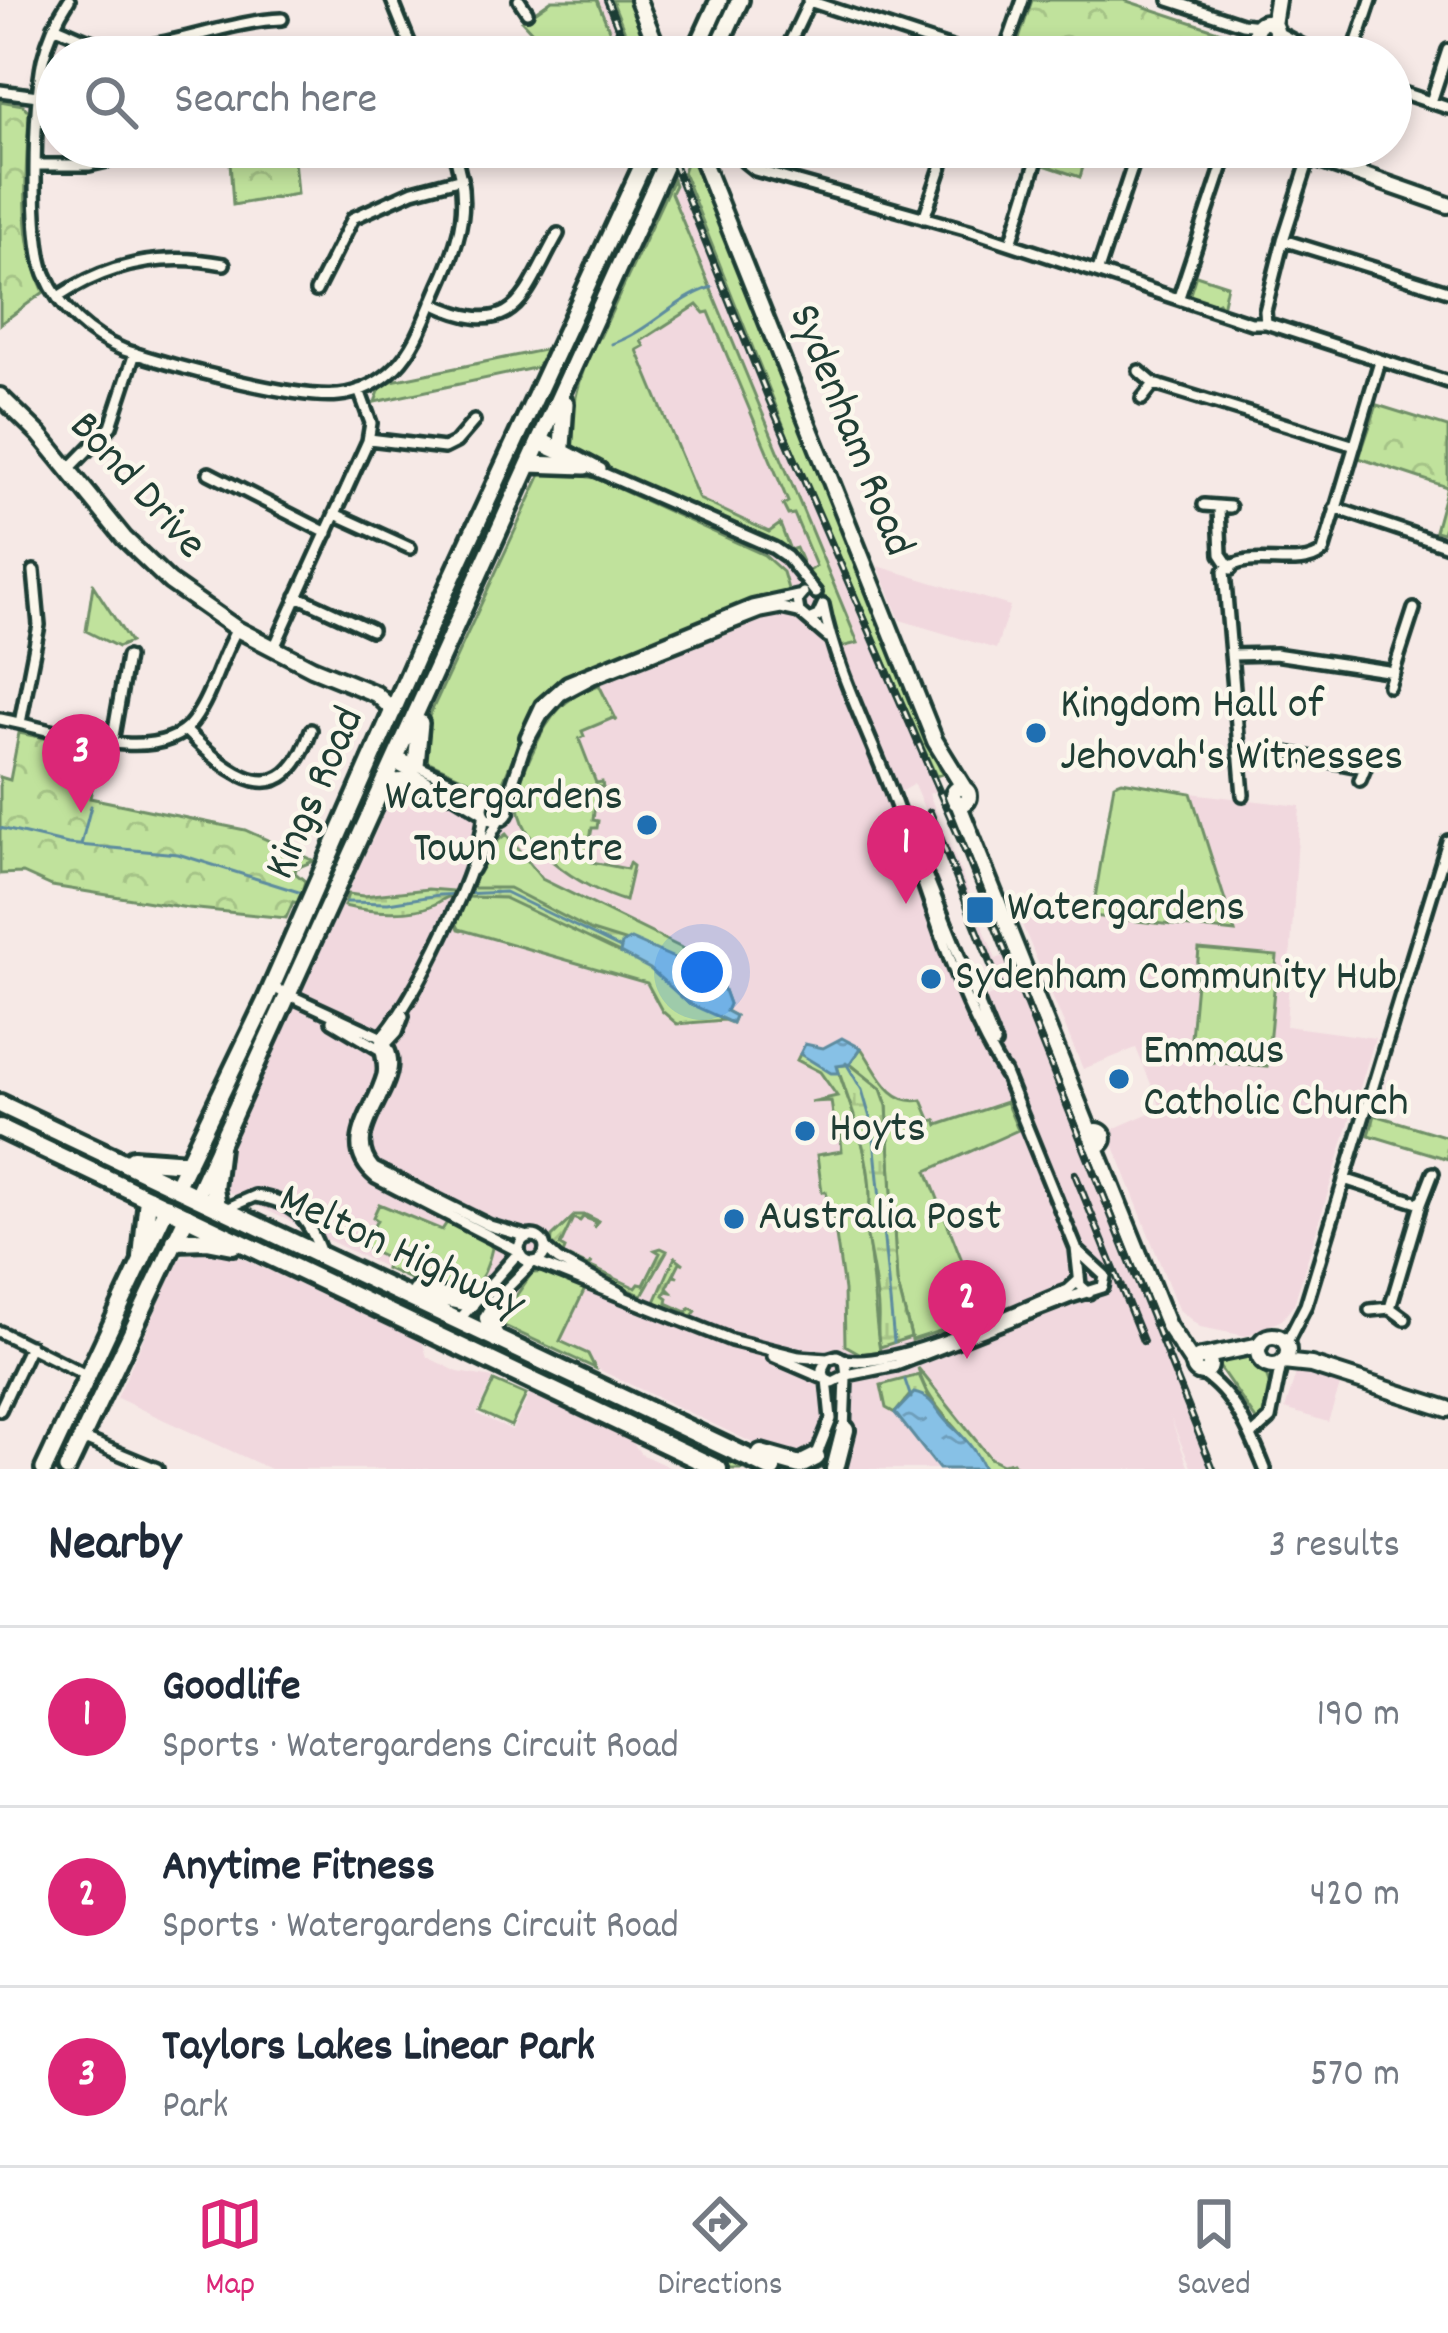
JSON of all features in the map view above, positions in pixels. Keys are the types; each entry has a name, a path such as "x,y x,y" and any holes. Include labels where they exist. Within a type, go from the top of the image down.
{"highway":[{"path":"2,1105 140,1161 188,1162"},
{"name":"Melton Highway","path":"2,1105 772,1469"},
{"name":"Melton Highway","path":"0,1127 718,1469"},
{"path":"219,1147 214,1188 220,1208"},
{"name":"Kings Road","path":"167,1206 176,1187"},
{"name":"Kings Road","path":"187,1216 196,1197"},
{"path":"142,1257 148,1198"},
{"path":"176,1241 221,1242 274,1257"},
{"path":"364,1277 470,1303"},
{"path":"496,1339 488,1318 497,1287"},
{"path":"455,1344 465,1324"},
{"path":"637,1405 800,1465 822,1466 845,1430"}],"main road":[{"path":"703,36 719,0"},
{"path":"724,36 740,0"},
{"name":"Kings Road","path":"176,1187 271,990 641,168"},
{"name":"Kings Road","path":"196,1197 663,168"},
{"path":"562,446 562,412 579,354"},
{"path":"520,431 540,441"},
{"path":"530,464 585,466"},
{"path":"416,765 416,739 432,680"},
{"path":"377,750 394,760"},
{"path":"385,783 415,782 449,792"},
{"name":"Kings Road","path":"45,1469 167,1206"},
{"name":"Kings Road","path":"68,1468 187,1216"},
{"path":"89,1373 97,1376 107,1368 134,1313 145,1304"},
{"path":"45,1469 88,1391 108,1382"}],"street":[{"path":"52,36 68,0"},
{"path":"392,0 407,36"},
{"path":"519,0 527,12"},
{"path":"638,0 653,36"},
{"path":"793,36 810,0 917,36"},
{"path":"1011,36 1022,0"},
{"path":"1169,0 1242,24 1263,36"},
{"path":"1359,36 1371,0"},
{"path":"1265,36 1276,3"},
{"path":"179,36 281,19"},
{"path":"55,26 79,36"},
{"path":"1431,102 1448,50"},
{"path":"0,91 36,96"},
{"path":"1412,96 1448,108"},
{"path":"37,168 38,246 44,270 58,297 89,331 135,353 305,394 333,395 359,390 386,376 402,360 464,226 459,168"},
{"name":"Sydenham Road","path":"705,168 1107,1160 1130,1229 1179,1335 1251,1436 1264,1469"},
{"path":"760,168 1247,320 1265,321 1448,382"},
{"path":"924,218 941,168"},
{"path":"1011,243 1034,168"},
{"path":"1098,270 1132,168"},
{"path":"1179,297 1222,168"},
{"path":"1265,321 1282,240 1305,168"},
{"path":"1347,168 1448,205"},
{"path":"316,291 344,229 358,214 413,191 462,178"},
{"path":"1415,191 1448,196"},
{"path":"432,303 469,316 512,309 528,294 558,234"},
{"path":"1282,240 1448,291"},
{"path":"58,297 91,276 143,262 180,257 224,264"},
{"path":"68,470 111,426 135,353"},
{"path":"1243,795 1222,578 1230,567 1316,554 1333,515 1380,361"},
{"path":"1139,371 1154,384 1355,446"},
{"path":"1142,399 1154,384"},
{"path":"280,651 297,596 369,439 370,416 359,390"},
{"name":"Bond Drive","path":"0,396 29,423 152,567 237,628 397,703"},
{"path":"369,439 444,448 474,421"},
{"path":"540,441 562,446 606,472 774,548 823,605 831,641 975,1015 1005,1075 1076,1248 1079,1278 1089,1293"},
{"path":"540,441 606,472"},
{"path":"209,473 327,532"},
{"path":"1204,506 1224,507 1221,554 1230,567"},
{"path":"335,514 410,548"},
{"path":"1333,515 1352,516 1448,546"},
{"path":"793,567 799,612"},
{"path":"20,723 39,625 34,571"},
{"path":"466,880 499,822 507,817 516,769 537,710 567,682 752,606 815,593"},
{"path":"297,596 371,629"},
{"path":"811,619 821,613 823,605"},
{"path":"524,748 548,708 575,686 760,612 781,608 799,612 831,641"},
{"path":"1389,686 1414,609"},
{"path":"0,719 112,742 160,744 185,730 197,716 237,628"},
{"path":"1231,655 1275,654 1394,672"},
{"path":"112,742 127,657"},
{"path":"185,730 229,771 262,782 292,770 311,730"},
{"path":"1239,754 1287,753 1367,763 1360,780"},
{"path":"394,760 476,793 502,796 509,806"},
{"path":"394,760 499,822"},
{"path":"516,769 483,804 484,828 451,917 382,1044 383,1072 357,1138 363,1165 380,1181 506,1243 533,1263 837,1382 1100,1290 1106,1280 1076,1248"},
{"path":"1251,1436 1270,1419 1275,1353 1306,1305 1448,841"},
{"path":"271,990 382,1044 393,1066 364,1135 368,1161 384,1175 481,1222 540,1239 557,1260 645,1306"},
{"path":"1390,1309 1432,1173"},
{"path":"1344,1179 1421,1204"},
{"path":"220,1208 255,1196 284,1205 309,1221 322,1256"},
{"path":"465,1324 497,1287 528,1237"},
{"path":"497,1287 506,1243"},
{"path":"465,1324 470,1303 542,1258 545,1248"},
{"path":"916,1353 1065,1291 1085,1269 1093,1267"},
{"path":"1370,1310 1390,1309 1405,1318"},
{"path":"0,1332 89,1373"},
{"path":"0,1410 30,1346"},
{"path":"755,1347 826,1360 837,1356 876,1366"},
{"path":"1203,1364 1222,1351 1240,1348 1275,1353 1448,1409"},
{"path":"822,1466 832,1408 822,1369 826,1360"},
{"path":"845,1360 845,1430"},
{"path":"83,1434 157,1469"}],"shaded area":[{"path":"597,0 612,0 627,36 612,36"},
{"name":"Watergardens Town Centre","path":"683,172 802,472 979,877 1215,1469 1192,1469 1170,1417 1189,1469 824,1469 772,1452 497,1321 463,1296 415,1282 221,1188 235,1138 538,476 550,469 596,337 675,185 684,182","holes":["914,784 991,968 998,992 985,998 914,818 898,793","936,791 972,873 1004,956 996,959 929,794"]},
{"path":"878,566 1010,606 996,649 900,620"},
{"path":"1191,793 1300,806 1286,1026 1375,1038 1294,1304 1282,1320 1246,1336 1200,1327 1178,1309 1108,1131 1161,1108 1136,1048 1083,1069 1015,908 1234,932"},
{"path":"229,1252 414,1338 423,1344 427,1357 458,1372 493,1378 477,1414 512,1430 530,1394 620,1435 641,1454 673,1469 270,1469 117,1398 178,1260 187,1254"},
{"path":"1297,1370 1341,1383 1328,1422 1285,1409"}],"green space":[{"path":"552,0 597,0 612,36 536,36 522,21"},
{"path":"612,0 630,0 645,36 627,36"},
{"path":"1032,0 1124,0 1233,36 1020,36"},
{"path":"0,101 23,105 29,112 27,226 44,292 0,324"},
{"path":"230,168 295,168 297,194 233,205"},
{"path":"699,168 942,774 936,776 802,472 683,172"},
{"path":"1053,168 1083,168 1080,177"},
{"path":"673,179 671,193 858,643 837,648 825,598 807,581 790,553 605,467 569,444 581,376","holes":["697,305 709,312 788,502 783,505 788,515 794,514 816,566 807,573 796,548 790,550 780,524 769,532 699,499 637,350 644,346 641,341"]},
{"path":"1196,275 1227,285 1222,308 1218,302 1212,305 1189,297"},
{"path":"548,349 539,367 375,402 382,383"},
{"path":"1377,405 1448,427 1448,516 1443,533 1435,531 1447,487 1359,458"},
{"path":"543,470 595,478 764,555 783,572 788,589 783,596 603,664 527,724 502,784 481,786 423,759 425,725"},
{"path":"93,585 130,642 118,647 86,631"},
{"path":"599,685 617,721 613,718 582,731 584,736 579,739 596,783 602,782 603,787 597,787 593,820 598,821 597,828 592,828 587,854 592,862 633,866 625,901 589,886 554,862 527,831 520,813 523,776 546,727 567,701"},
{"path":"19,733 100,749 90,798 245,830 314,861 296,868 295,873 305,881 299,903 293,902 286,918 188,908 52,886 23,873 0,874 0,777 10,780"},
{"path":"1122,781 1191,793 1235,932 1092,916 1114,784"},
{"path":"506,834 542,879 690,952 717,971 729,1004 726,1011 735,1016 732,1023 677,1024 662,1011 647,983 459,929 456,922 476,873"},
{"path":"472,888 509,888 592,931 624,941 620,953 504,898 468,897"},
{"path":"454,891 452,896 414,910 344,906 348,894"},
{"path":"1199,949 1277,956 1267,1067 1189,1060"},
{"path":"861,1048 893,1093 922,1100 931,1121 938,1125 1006,1102 1018,1130 927,1171 984,1317 912,1340 897,1282 887,1106 881,1089 850,1064"},
{"path":"800,1054 839,1073 860,1134 870,1184 868,1235 880,1351 861,1354 845,1345 844,1290 833,1215 826,1192 822,1192 817,1155 842,1151 840,1129 835,1128 831,1101 811,1102 837,1096 820,1072 797,1060"},
{"path":"850,1064 881,1089 887,1106 897,1282 911,1337 880,1347 867,1237 867,1166 837,1066"},
{"path":"1375,1115 1448,1137 1448,1159 1369,1135"},
{"path":"379,1204 442,1230 448,1221 486,1239 492,1248 479,1280 463,1296 446,1295 385,1268 388,1259 359,1245 366,1242 377,1220 373,1217"},
{"path":"575,1215 598,1221 594,1228 596,1222 573,1218 560,1246 565,1249 563,1254 588,1266 592,1262 587,1272 551,1249 552,1237"},
{"path":"170,1226 174,1228 139,1304 97,1371 103,1353 125,1321"},
{"path":"655,1250 667,1251 642,1295 604,1282 591,1272 593,1268 636,1288 644,1285 660,1253"},
{"path":"675,1257 684,1264 680,1262 674,1274 678,1277 673,1276 667,1288 671,1292 664,1295 667,1303 696,1311 691,1317 655,1302"},
{"path":"552,1272 585,1289 560,1341 588,1354 595,1368 496,1322 495,1312 516,1296 532,1273"},
{"path":"475,1338 756,1469 728,1469 585,1401"},
{"path":"1241,1354 1259,1366 1269,1384 1269,1404 1259,1424 1216,1362"},
{"path":"918,1368 990,1458 1002,1464 1013,1462 1017,1469 984,1469 930,1397"},
{"path":"919,1375 931,1402 909,1396 895,1413 886,1408 881,1385"},
{"path":"494,1381 526,1395 511,1426 480,1412"}],"water":[{"path":"631,939 697,968 706,963 717,971 729,1004 726,1011 735,1016 732,1023 688,1003 650,969 620,953 622,944"},
{"path":"842,1038 861,1048 850,1064 837,1066 839,1073 800,1054 805,1044 823,1048"},
{"path":"914,1393 930,1401 969,1444 984,1469 939,1469 895,1413"}],"waterway":[{"path":"612,344 712,287"},
{"path":"81,845 91,806"},
{"path":"0,828 68,844 178,854 302,893"},
{"path":"347,902 505,892 620,948"},
{"path":"846,1063 862,1090 873,1128 894,1342"},
{"path":"905,1380 911,1398"}],"railway":[{"path":"607,0 622,36"},
{"path":"675,168 770,402 963,846 1213,1469"},
{"path":"930,812 999,985"},
{"path":"1075,1174 1143,1341"}],"place":[{"name":"Kingdom Hall of Jehovah's Witnesses","path":"1036,733"},
{"name":"Taylors Lakes Linear Park","path":"81,813"},
{"name":"Watergardens Town Centre","path":"647,825"},
{"name":"Goodlife","path":"906,904"},
{"name":"Watergardens","path":"980,910"},
{"name":"Sydenham Community Hub","path":"931,979"},
{"name":"Emmaus Catholic Church","path":"1119,1079"},
{"name":"Hoyts","path":"805,1131"},
{"name":"Australia Post","path":"734,1219"},
{"name":"Anytime Fitness","path":"967,1359"}]}
